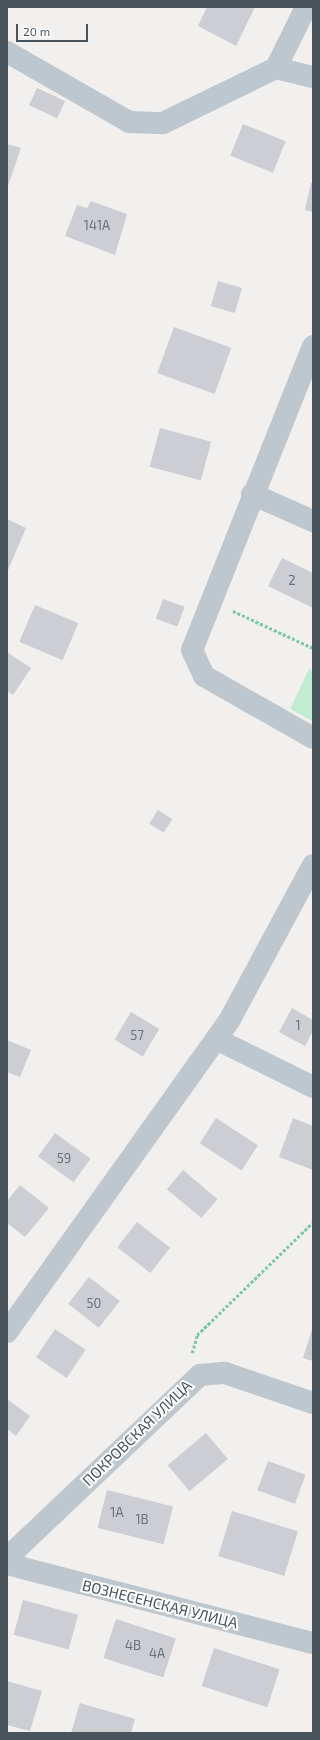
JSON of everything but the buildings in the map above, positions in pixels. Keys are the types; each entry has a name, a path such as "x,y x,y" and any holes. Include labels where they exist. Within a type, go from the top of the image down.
{"street":[{"path":"7,52 129,122 164,123 276,68 306,7"},
{"path":"276,68 313,77"},
{"path":"313,346 252,494 192,650 204,676 313,738"},
{"path":"252,494 313,521"},
{"path":"7,1332 216,1039 313,865"},
{"path":"216,1039 313,1086"},
{"name":"ПОКРОВСКАЯ УЛИЦА","path":"7,1558 182,1388 200,1375 225,1374 313,1402"},
{"name":"ВОЗНЕСЕНСКАЯ УЛИЦА","path":"7,1564 313,1643"}],"path":[{"path":"211,600 313,648"},
{"path":"182,1388 197,1335 313,1222"}],"green space":[{"path":"309,669 313,671 313,721 290,709"}]}
